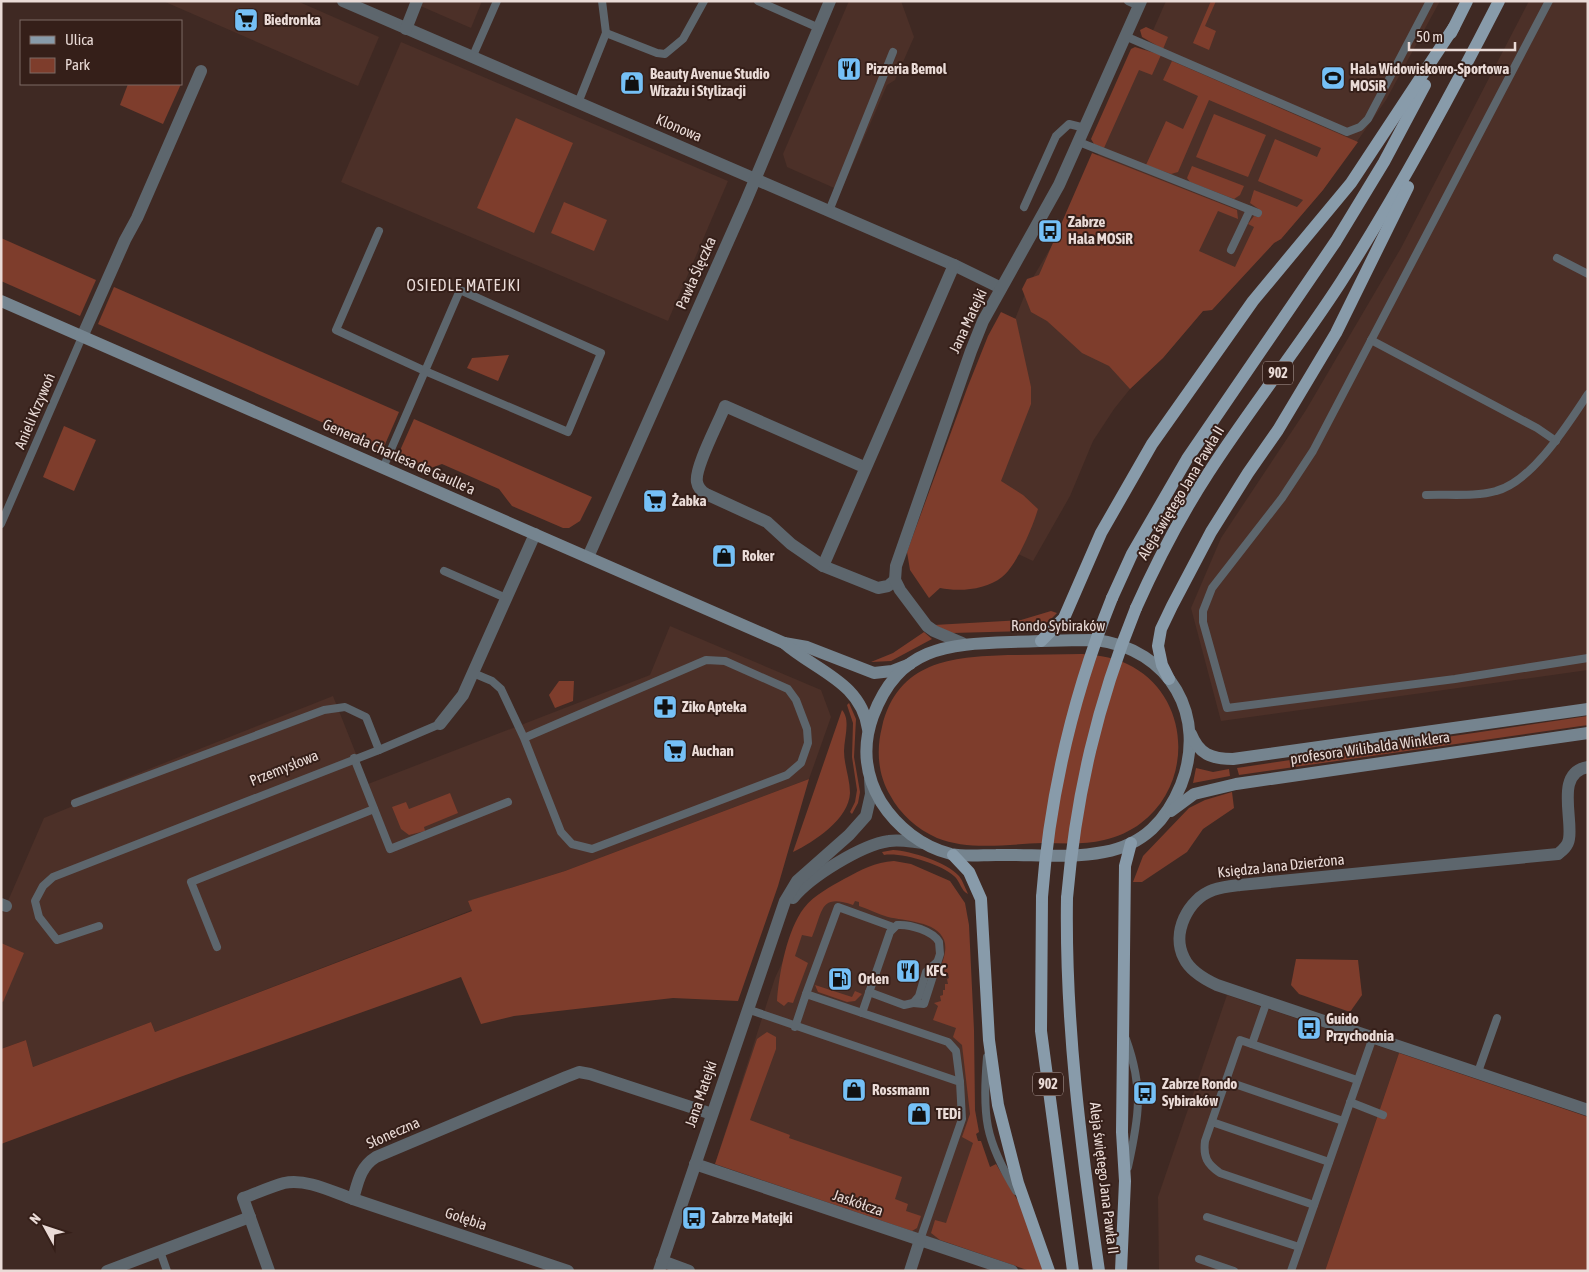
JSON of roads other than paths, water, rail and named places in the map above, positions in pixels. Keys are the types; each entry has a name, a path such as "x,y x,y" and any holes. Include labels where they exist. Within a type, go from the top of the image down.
{"main road":[{"name":"Aleja świętego Jana Pawła II","path":"1073,1271 1041,1031 1042,896 1048,828 1064,741 1083,674 1112,598 1132,554 1186,459 1300,296 1356,210 1384,162 1467,1"},
{"name":"Aleja świętego Jana Pawła II","path":"1099,1271 1084,1165 1070,1023 1066,944 1067,898 1073,834 1090,743 1108,680 1136,608 1155,566 1209,472 1340,283 1399,188 1458,81 1499,1"},
{"path":"1041,641 1064,618 1101,532 1152,444 1253,301 1351,182 1454,27"},
{"path":"1169,679 1162,665 1158,646 1161,629 1172,606 1211,532 1278,430 1336,333 1458,81"},
{"name":"Generała Charlesa de Gaulle'a","path":"1,302 784,643 807,647 874,673 892,671 910,664"},
{"name":"Rondo Sybiraków","path":"1096,640 1128,646 1154,663 1169,679 1184,707 1190,732 1190,751 1188,765 1176,796 1165,816 1151,830 1132,843 1106,852 1091,854 953,855 923,843 904,830 894,820 880,801 870,780 866,764 868,729 885,693 910,664 945,647 962,643 1041,641 1096,640"},
{"name":"Generała Charlesa de Gaulle'a","path":"784,643 802,659 852,692 864,709 868,729"},
{"name":"profesora Wilibalda Winklera","path":"1190,732 1196,747 1205,754 1214,758 1233,759 1588,709"},
{"name":"profesora Wilibalda Winklera","path":"1165,816 1194,794 1236,784 1588,734"},
{"path":"1121,1271 1125,1181 1122,1132 1122,1028 1125,866 1132,843"},
{"path":"953,855 969,872 981,899 989,1040 998,1105 1024,1202 1049,1271"}],"street":[{"name":"Klonowa","path":"343,1 954,265 1001,288"},
{"path":"406,29 417,1"},
{"name":"Pawła Ślęczka","path":"588,557 755,179 830,1"},
{"name":"Jana Matejki","path":"895,580 896,566 971,351 1001,288 1043,217 1085,128 1125,36 1136,3"},
{"path":"82,337 137,218 201,71"},
{"path":"823,566 864,467 954,265"},
{"path":"864,467 725,406 699,468 696,480 699,489 706,494 767,522 792,544 823,566 878,588 888,586 895,580 900,590 927,626 962,643"},
{"name":"Przemysłowa","path":"440,724 463,695 535,534"},
{"name":"Księdza Jana Dzierżona","path":"1588,767 1574,775 1568,785 1569,840 1564,849 1558,854 1240,885 1212,890 1201,896 1184,918 1180,932 1180,946 1184,959 1203,978 1588,1110"},
{"name":"Jana Matejki","path":"660,1266 785,900 797,881 849,835 866,816 871,794 870,780"},
{"name":"Jana Matejki","path":"775,928 782,914 804,886 848,858 887,841 923,843"},
{"name":"Słoneczna","path":"353,1199 363,1169 367,1163 376,1157 579,1072 712,1114"},
{"name":"Jaskółcza","path":"695,1164 1012,1271"},
{"path":"269,1271 243,1198 285,1183 311,1184 353,1199"},
{"name":"Gołębia","path":"353,1199 568,1271"},
{"path":"107,1271 250,1217"},
{"path":"910,1271 920,1240"},
{"path":"660,1266 689,1271"}],"lane":[{"path":"472,58 497,1"},
{"path":"578,103 606,33 602,1"},
{"path":"606,33 657,54 665,54 683,39 704,1"},
{"path":"758,1 818,28"},
{"path":"1125,36 1347,132 1360,127 1368,119 1430,1"},
{"path":"1549,1 1313,451 1282,498 1212,588 1206,598 1203,622 1227,708 1454,679 1588,658"},
{"path":"829,211 893,52"},
{"path":"1024,207 1056,136 1069,124 1085,128"},
{"path":"1078,142 1258,213"},
{"path":"1231,250 1250,210"},
{"path":"380,231 336,330 425,371 568,432 601,353 460,290 425,371 383,468"},
{"path":"1557,258 1588,274"},
{"name":"Anieli Krzywoń","path":"1,524 82,337"},
{"path":"1371,340 1537,428 1556,441"},
{"path":"1426,494 1495,492 1511,486 1556,441 1588,394"},
{"path":"444,572 506,598"},
{"path":"473,673 492,681 501,689 524,738 561,832 572,844 592,849 787,774 801,763 808,743 807,729 796,700 788,689 725,661 706,660 524,738"},
{"path":"76,803 324,710 345,707 366,717 379,750"},
{"name":"Przemysłowa","path":"99,926 57,940 39,917 35,901 43,886 53,877 354,758 379,750 440,724"},
{"path":"354,758 390,849 508,802"},
{"path":"217,948 191,882 374,809"},
{"path":"795,1027 816,964 838,908 893,927 904,925 930,933 939,942 938,961 924,1004 904,1005 869,992"},
{"path":"862,1013 893,927"},
{"path":"806,994 948,1042 956,1051 962,1119 920,1240"},
{"path":"1252,1044 1267,1001"},
{"path":"747,1009 960,1082"},
{"path":"1478,1072 1497,1018"},
{"path":"1291,1271 1373,1037"},
{"path":"1314,1205 1220,1173 1205,1158 1204,1149 1212,1122 1240,1040 1357,1080"},
{"path":"1226,1081 1343,1121"},
{"path":"1350,1102 1383,1116"},
{"path":"1212,1122 1329,1162"},
{"path":"1207,1216 1299,1248"},
{"path":"160,1251 167,1271"},
{"path":"1199,1259 1234,1271"}],"place":[{"name":"Biedronka","path":"246,20"},
{"name":"Pizzeria Bemol","path":"849,69"},
{"name":"Hala Widowiskowo-Sportowa MOSiR","path":"1333,78"},
{"name":"Beauty Avenue Studio Wizażu i Stylizacji","path":"632,83"},
{"name":"Zabrze Hala MOSiR","path":"1050,231"},
{"name":"Żabka","path":"655,501"},
{"name":"Roker","path":"724,556"},
{"name":"Ziko Apteka","path":"665,707"},
{"name":"Auchan","path":"675,751"},
{"name":"KFC","path":"908,971"},
{"name":"Orlen","path":"840,979"},
{"name":"Guido Przychodnia","path":"1309,1028"},
{"name":"Rossmann","path":"854,1090"},
{"name":"Zabrze Rondo Sybiraków","path":"1145,1093"},
{"name":"TEDi","path":"919,1114"},
{"name":"Zabrze Matejki","path":"694,1218"}],"district":[{"name":"OSIEDLE MATEJKI","path":"464,285"}]}
